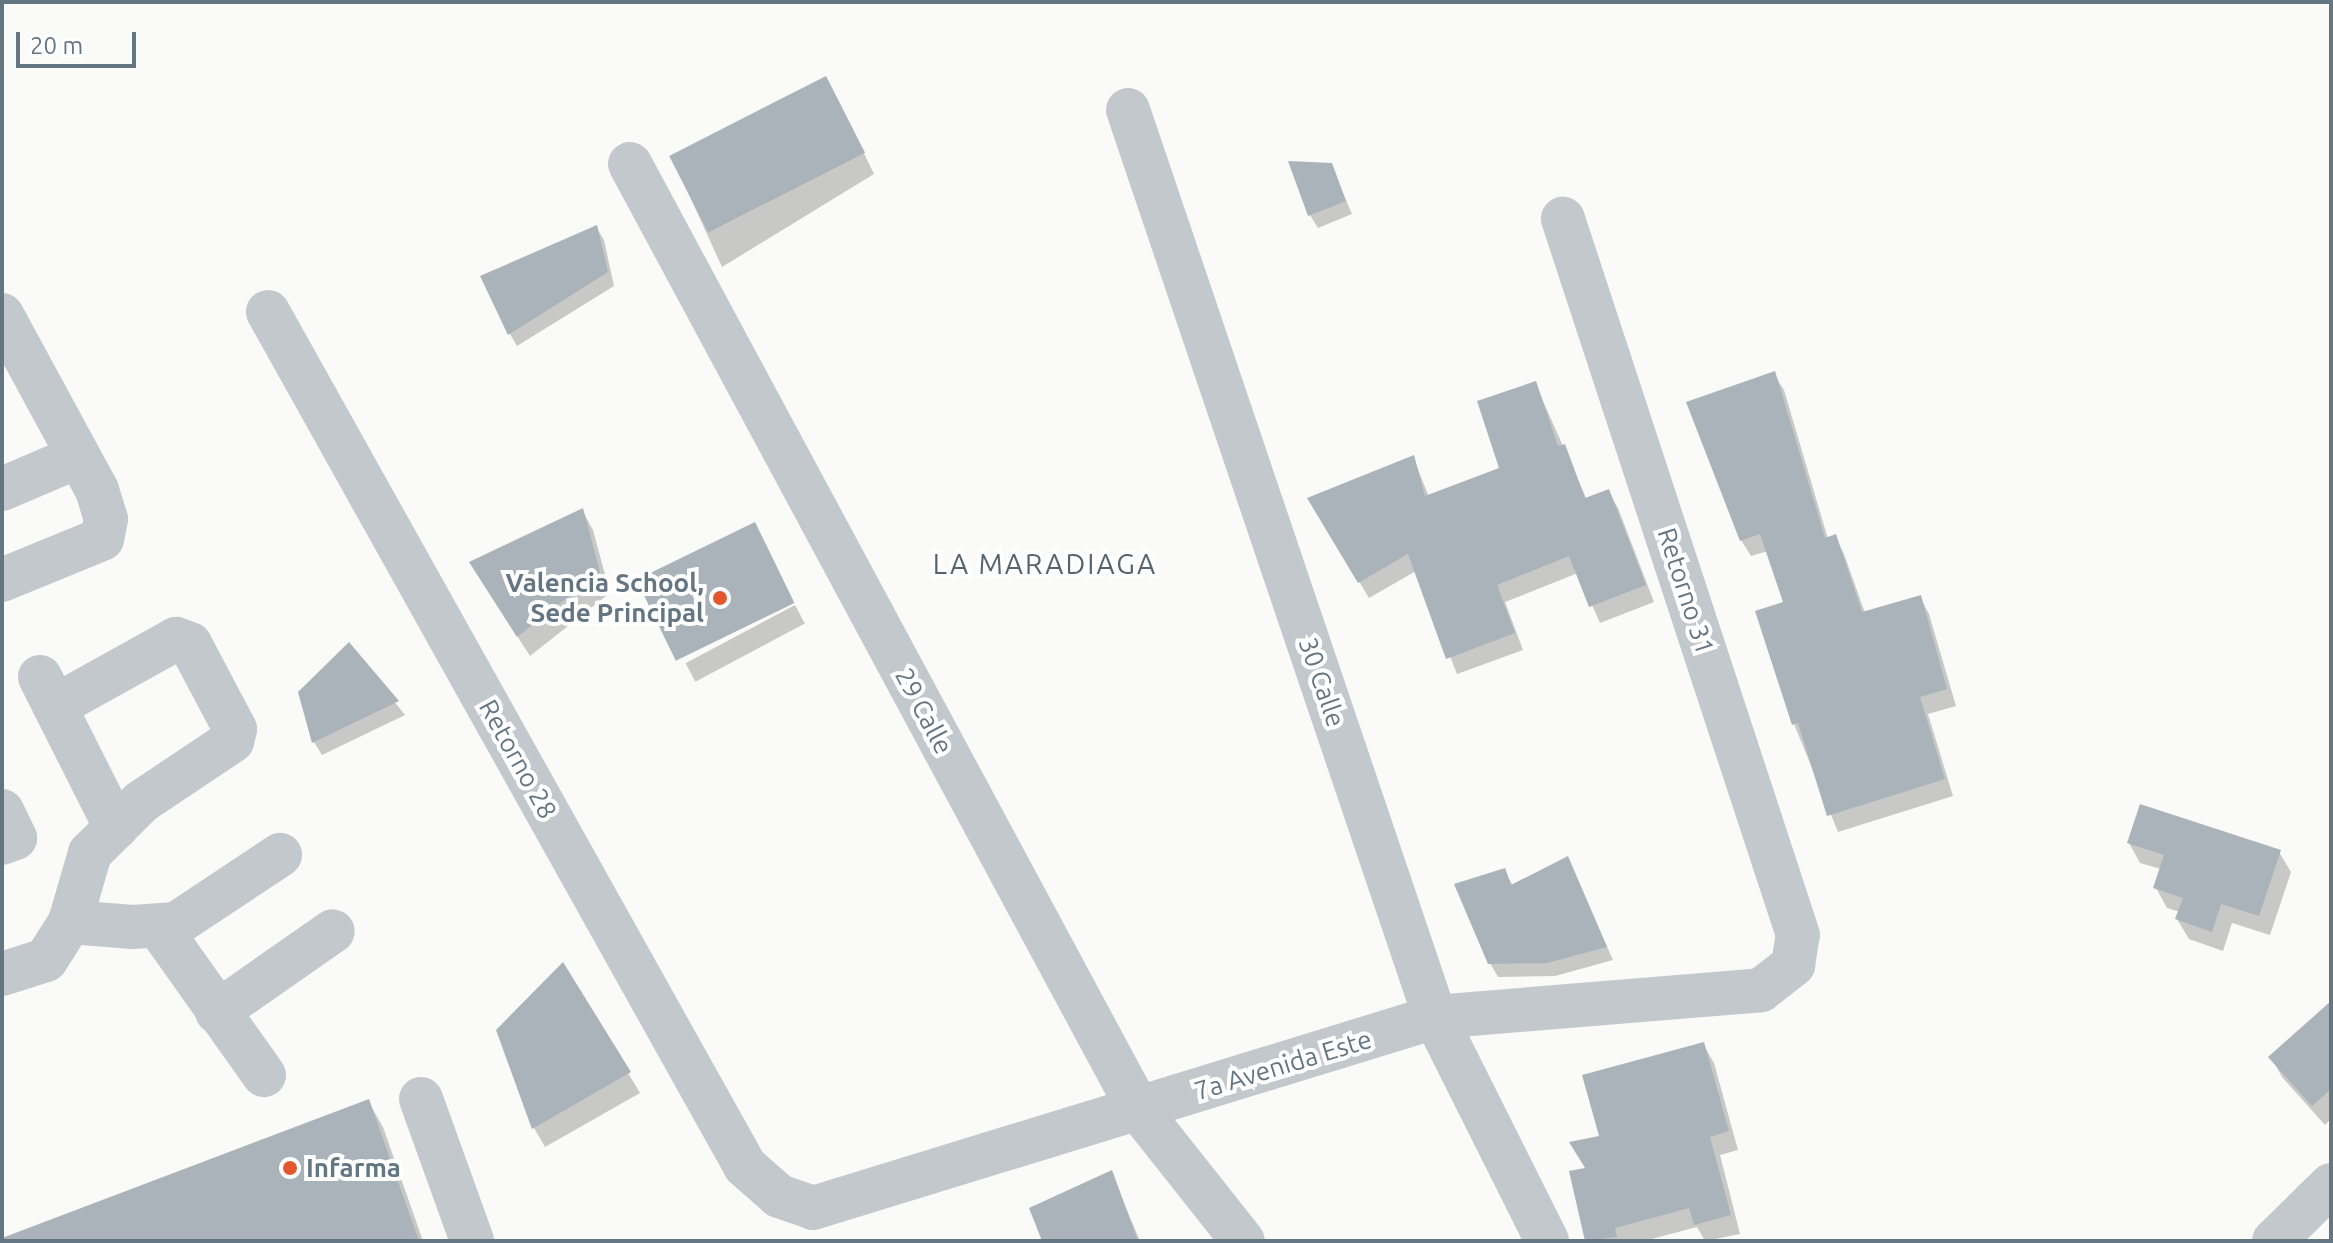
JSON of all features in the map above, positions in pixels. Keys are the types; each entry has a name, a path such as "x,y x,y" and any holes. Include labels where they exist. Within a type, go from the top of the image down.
{"street":[{"name":"30 Calle","path":"1128,110 1435,1017 1547,1241"},
{"name":"29 Calle","path":"630,164 1139,1110 1243,1241"},
{"name":"Retorno 31","path":"1563,219 1798,935 1793,965"},
{"name":"Retorno 28","path":"268,312 745,1166 779,1196"},
{"path":"2,315 18,382 77,457 97,490 106,519 102,539 2,580"},
{"path":"2,489 77,457"},
{"path":"2,974 46,960 70,922 90,853 116,828 141,802 232,741 235,729 190,644 176,639 48,692 116,828"},
{"path":"2,811 15,838 2,843"},
{"path":"70,922 176,924 280,855"},
{"path":"158,926 264,1075"},
{"path":"217,1012 333,931"},
{"name":"7a Avenida Este","path":"779,1196 813,1208 1435,1017 1761,990 1793,965"},
{"path":"421,1099 472,1241"},
{"path":"2274,1241 2331,1185"}],"building":[{"path":"826,76 865,153 708,233 669,156"},
{"path":"1288,161 1332,163 1346,201 1308,216"},
{"path":"597,225 608,272 508,335 480,276"},
{"path":"1775,371 1825,538 1836,534 1862,612 1921,595 1947,689 1920,697 1945,779 1827,816 1798,723 1792,725 1755,611 1783,602 1760,534 1740,541 1686,402"},
{"path":"1536,381 1558,446 1565,444 1585,498 1609,489 1646,585 1589,607 1569,556 1497,585 1515,633 1446,659 1408,554 1358,583 1307,498 1414,455 1425,496 1499,468 1477,401"},
{"path":"583,508 600,572 517,637 469,562"},
{"name":"Valencia School, Sede Principal","path":"755,522 794,603 676,661 636,580"},
{"path":"349,642 399,701 312,743 298,692"},
{"path":"2140,804 2281,850 2259,916 2221,904 2212,932 2175,919 2183,898 2153,888 2164,855 2127,843"},
{"path":"1568,856 1607,947 1547,963 1488,964 1454,884 1505,868 1511,885"},
{"path":"563,962 631,1072 532,1129 496,1030"},
{"path":"2331,1001 2331,1089 2312,1106 2268,1057"},
{"path":"1704,1042 1729,1131 1710,1137 1731,1215 1694,1225 1689,1208 1615,1228 1617,1237 1585,1241 1569,1171 1585,1168 1569,1142 1599,1136 1582,1075"},
{"name":"Infarma","path":"369,1099 419,1241 2,1241 2,1238"},
{"path":"1112,1170 1138,1241 1042,1241 1029,1208"}],"place":[{"name":"Valencia School, Sede Principal","path":"720,598"},
{"name":"Infarma","path":"290,1168"}],"district":[{"name":"LA MARADIAGA","path":"1045,564"}]}
